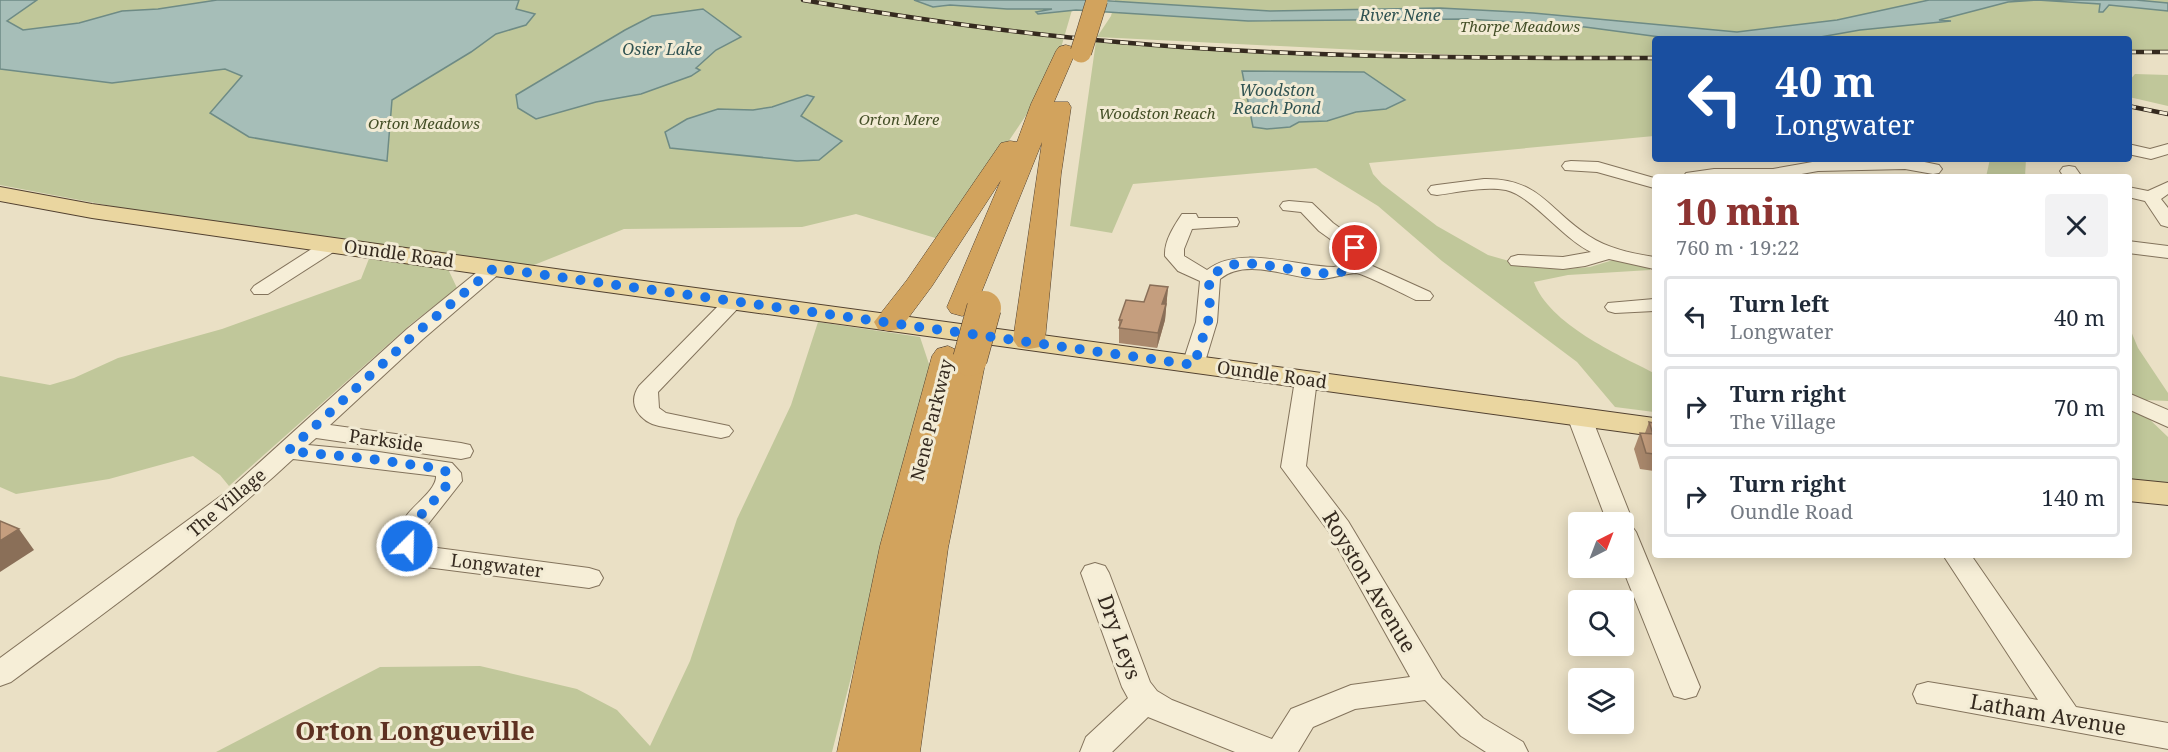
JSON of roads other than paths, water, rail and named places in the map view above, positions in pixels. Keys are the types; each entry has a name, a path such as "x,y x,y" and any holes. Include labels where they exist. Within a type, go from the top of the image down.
{"highway":[{"name":"Nene Parkway","path":"1074,51 1084,0"},
{"name":"Nene Parkway","path":"861,752 900,546 973,307 1005,244 1051,105 1097,0"},
{"path":"889,322 1051,105"},
{"path":"1029,340 1048,174 1051,105"},
{"name":"Nene Parkway","path":"896,752 959,358"}],"main road":[{"name":"Oundle Road","path":"0,194 92,211 494,268 1652,427"},
{"path":"2132,490 2168,494"}],"street":[{"path":"2151,154 2168,149"},
{"path":"2132,150 2151,154 2168,164"},
{"path":"1714,174 1773,174 1820,162"},
{"path":"1907,162 1933,169"},
{"path":"1570,166 1598,166 1652,182"},
{"path":"1437,190 1463,186 1513,187 1547,208 1571,232 1606,253 1652,263"},
{"path":"2151,197 2168,187"},
{"path":"2132,193 2151,197 2168,221"},
{"path":"1209,278 1226,267 1251,263 1317,273 1345,270 1356,266 1361,260 1355,248 1326,227 1306,207 1289,206"},
{"path":"1209,278 1186,268 1174,257 1173,246 1187,221 1230,222"},
{"path":"261,290 331,245"},
{"path":"2132,248 2168,252"},
{"path":"1518,261 1569,264 1606,253"},
{"path":"1356,266 1423,296"},
{"name":"The Village","path":"0,674 191,534 238,496 415,334 494,268"},
{"path":"1194,365 1210,315 1209,278"},
{"path":"721,431 659,419 647,411 647,391 734,301"},
{"path":"1615,307 1652,304"},
{"name":"Royston Avenue","path":"1306,380 1293,467 1339,527 1431,687 1472,726 1512,752"},
{"path":"2132,401 2163,412"},
{"path":"1579,416 1616,512"},
{"name":"Parkside","path":"310,430 461,451"},
{"name":"Longwater","path":"288,451 401,463 442,469 448,473 449,481 445,489 412,526 407,537 407,546 413,554 590,578"},
{"path":"1959,558 2066,718"},
{"path":"1634,564 1668,640 1685,687"},
{"name":"Dry Leys","path":"1095,573 1137,687 1146,700 1161,709 1270,752"},
{"path":"1281,752 1302,718 1351,697 1431,687"},
{"name":"Latham Avenue","path":"1928,694 2168,736"},
{"name":"Dry Leys","path":"1096,752 1097,746 1146,700"}],"water":[{"path":"0,0 37,0 7,21 23,30 79,23 122,11 158,9 217,0 519,0 516,9 535,14 526,25 496,34 471,52 392,100 387,161 249,137 210,113 242,76 225,69 112,83 0,69"},
{"name":"River Nene","path":"914,0 1095,0 1270,11 1440,8 1533,13 1737,32 1837,20 1929,0 2037,0 2008,2 1939,20 1951,21 1860,30 1826,36 1652,36 1585,27 1469,19 1248,21 1076,10 1038,14 1036,12 1052,9 950,5 933,7"},
{"path":"2037,0 2136,0 2168,3 2168,11 2109,5 2103,12 2099,12 2100,4"},
{"name":"Osier Lake","path":"703,9 741,37 716,50 696,68 700,70 691,76 641,94 596,102 536,119 518,108 516,95 625,30 652,16"},
{"name":"Woodston Reach Pond","path":"1242,71 1364,72 1405,100 1386,109 1356,112 1327,121 1299,122 1290,127 1267,129 1253,127"},
{"name":"Orton Mere","path":"807,95 814,97 801,116 842,141 819,160 797,161 670,148 665,132 687,119 718,109 753,110 772,107"}],"railway":[{"path":"803,0 999,30 1185,47 1386,56 1652,58"},
{"path":"2132,52 2168,52"},
{"path":"2132,107 2168,114"}],"district":[{"name":"Orton Longueville","path":"415,731"}],"park label":[{"name":"Thorpe Meadows","path":"1520,27"},
{"name":"Woodston Reach","path":"1157,114"},
{"name":"Orton Meadows","path":"424,124"}]}
